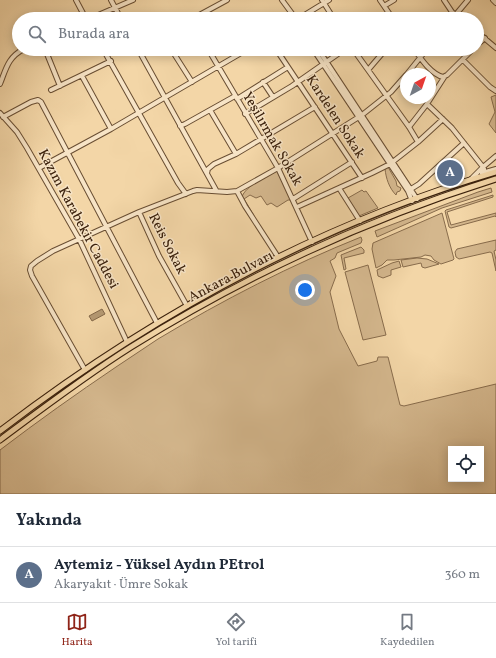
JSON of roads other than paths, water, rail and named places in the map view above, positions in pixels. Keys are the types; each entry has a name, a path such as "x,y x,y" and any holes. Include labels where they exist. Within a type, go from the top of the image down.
{"main road":[{"name":"Ankara Bulvarı","path":"0,431 127,342 229,282 278,257 360,221 414,200 496,172"},
{"name":"Ankara Bulvarı","path":"0,440 55,398 114,358 221,294 298,256 362,228 398,213 496,179"}],"street":[{"path":"76,0 83,12"},
{"path":"111,0 118,12"},
{"path":"103,12 133,0"},
{"path":"205,12 227,0"},
{"path":"282,0 291,12"},
{"path":"308,12 323,2 329,0"},
{"path":"380,0 388,12"},
{"path":"384,6 394,0"},
{"path":"444,0 453,12"},
{"path":"458,12 468,0"},
{"path":"323,2 329,12"},
{"path":"485,38 495,45"},
{"path":"0,84 10,59 13,56"},
{"path":"48,56 60,86"},
{"path":"108,56 138,113 178,183 186,194"},
{"path":"142,56 216,190"},
{"path":"175,56 192,82"},
{"name":"Yeşilırmak Sokak","path":"212,56 278,168 312,242"},
{"path":"39,168 111,129 236,56"},
{"name":"Kardelen Sokak","path":"281,56 362,178"},
{"path":"319,56 325,63"},
{"path":"322,56 414,200"},
{"path":"245,114 335,56"},
{"path":"358,56 409,127 418,142"},
{"path":"368,70 380,56"},
{"path":"436,90 445,76 467,56"},
{"path":"411,68 420,58 435,73 445,76"},
{"path":"463,60 496,91"},
{"path":"51,90 111,61"},
{"path":"180,126 236,97 288,67"},
{"path":"82,76 111,129"},
{"path":"85,370 30,270 34,263 41,258 139,212 196,190 216,190 227,192 237,191 278,168 360,116 386,96 400,81"},
{"path":"263,82 273,97"},
{"path":"2,115 31,102 40,100 158,323"},
{"path":"409,127 427,104 464,143 483,167"},
{"path":"207,173 208,169 214,164 236,154 315,108"},
{"path":"210,110 236,154"},
{"name":"Kazım Karabekir Caddesi","path":"2,115 20,137 79,240 127,342"},
{"path":"297,207 362,178 391,163 443,120"},
{"path":"411,189 419,184 464,143"},
{"path":"470,180 496,156"},
{"path":"496,160 481,172 496,169"},
{"path":"293,199 352,162"},
{"path":"391,163 411,189 414,200"},
{"path":"339,188 360,221"},
{"path":"237,191 278,257"},
{"name":"Reis Sokak","path":"139,212 159,256 187,306"}],"place":[{"name":"Aytemiz - Yüksel Aydın PEtrol","path":"450,173"}]}
